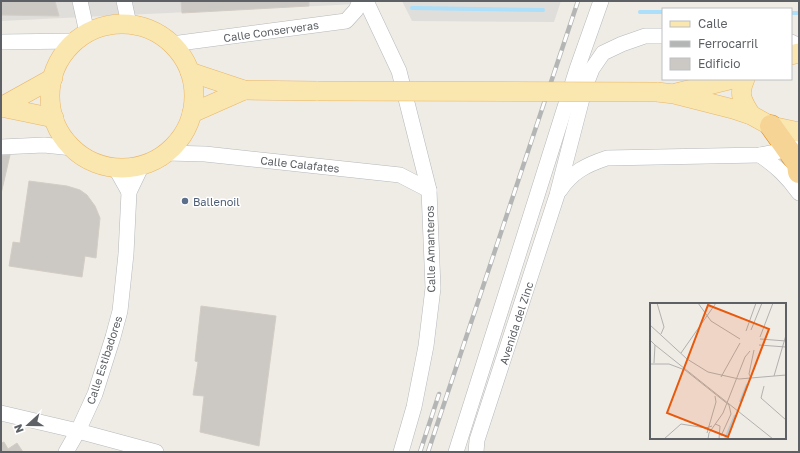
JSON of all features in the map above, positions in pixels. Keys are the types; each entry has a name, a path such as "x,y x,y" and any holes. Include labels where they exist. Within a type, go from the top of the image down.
{"highway":[{"path":"771,126 795,143 799,172"}],"main road":[{"path":"129,24 152,30 172,44 183,57 190,72 194,89 192,113 183,135 167,153 150,163 130,168 109,167 90,160 73,148 61,134 54,118 50,100 53,78 61,58 81,37 107,25 129,24"},
{"path":"190,72 244,90 666,93 728,80"},
{"path":"1,107 53,78"},
{"path":"745,80 741,90 744,105 751,115"},
{"path":"192,113 244,90"},
{"path":"666,93 733,108 751,115 771,126"},
{"path":"1,107 54,118"}],"street":[{"path":"1,42 81,37 80,1"},
{"path":"124,1 129,24"},
{"name":"Calle Conserveras","path":"172,44 346,21 356,10 360,1"},
{"name":"Calle Amanteros","path":"366,1 399,71 429,190 433,288 426,346 414,407 401,452"},
{"path":"456,452 573,84 601,1"},
{"name":"Avenida del Zinc","path":"476,452 477,440 558,195 585,87 592,69 603,53 622,44 645,36 662,36"},
{"name":"Avenida del Zinc","path":"558,195 565,183 577,171 589,164 606,158 760,155 795,143"},
{"path":"1,146 44,145 73,148"},
{"name":"Calle Calafates","path":"167,153 205,154 400,175 429,190"},
{"path":"760,155 775,165 788,177 799,193"},
{"path":"129,192 142,165"},
{"path":"115,167 129,192"},
{"name":"Calle Estibadores","path":"66,452 78,431 95,394 120,311 126,254 129,192"},
{"path":"1,413 78,431 156,452"}],"shaded area":[{"path":"1,1 355,1 357,4 1,21"},
{"path":"402,1 561,1 554,22 412,21"}],"building":[{"path":"1,1 55,1 59,16 1,15"},
{"path":"181,1 309,1 309,6 182,13"},
{"path":"1,155 10,155 1,194"},
{"path":"29,181 67,186 80,190 87,195 95,206 100,218 96,258 85,256 82,277 9,266 13,242 20,243"},
{"path":"201,306 276,316 259,446 200,432 204,396 193,395 198,362 195,361"},
{"path":"4,442 8,449 17,443 23,452 1,452 1,443"}],"waterway":[{"path":"412,8 543,10"},
{"path":"640,12 662,12"},
{"path":"792,13 799,13"}],"railway":[{"path":"428,452 578,1"},
{"path":"420,452 439,394"}],"place":[{"name":"Ballenoil","path":"185,201"}]}
